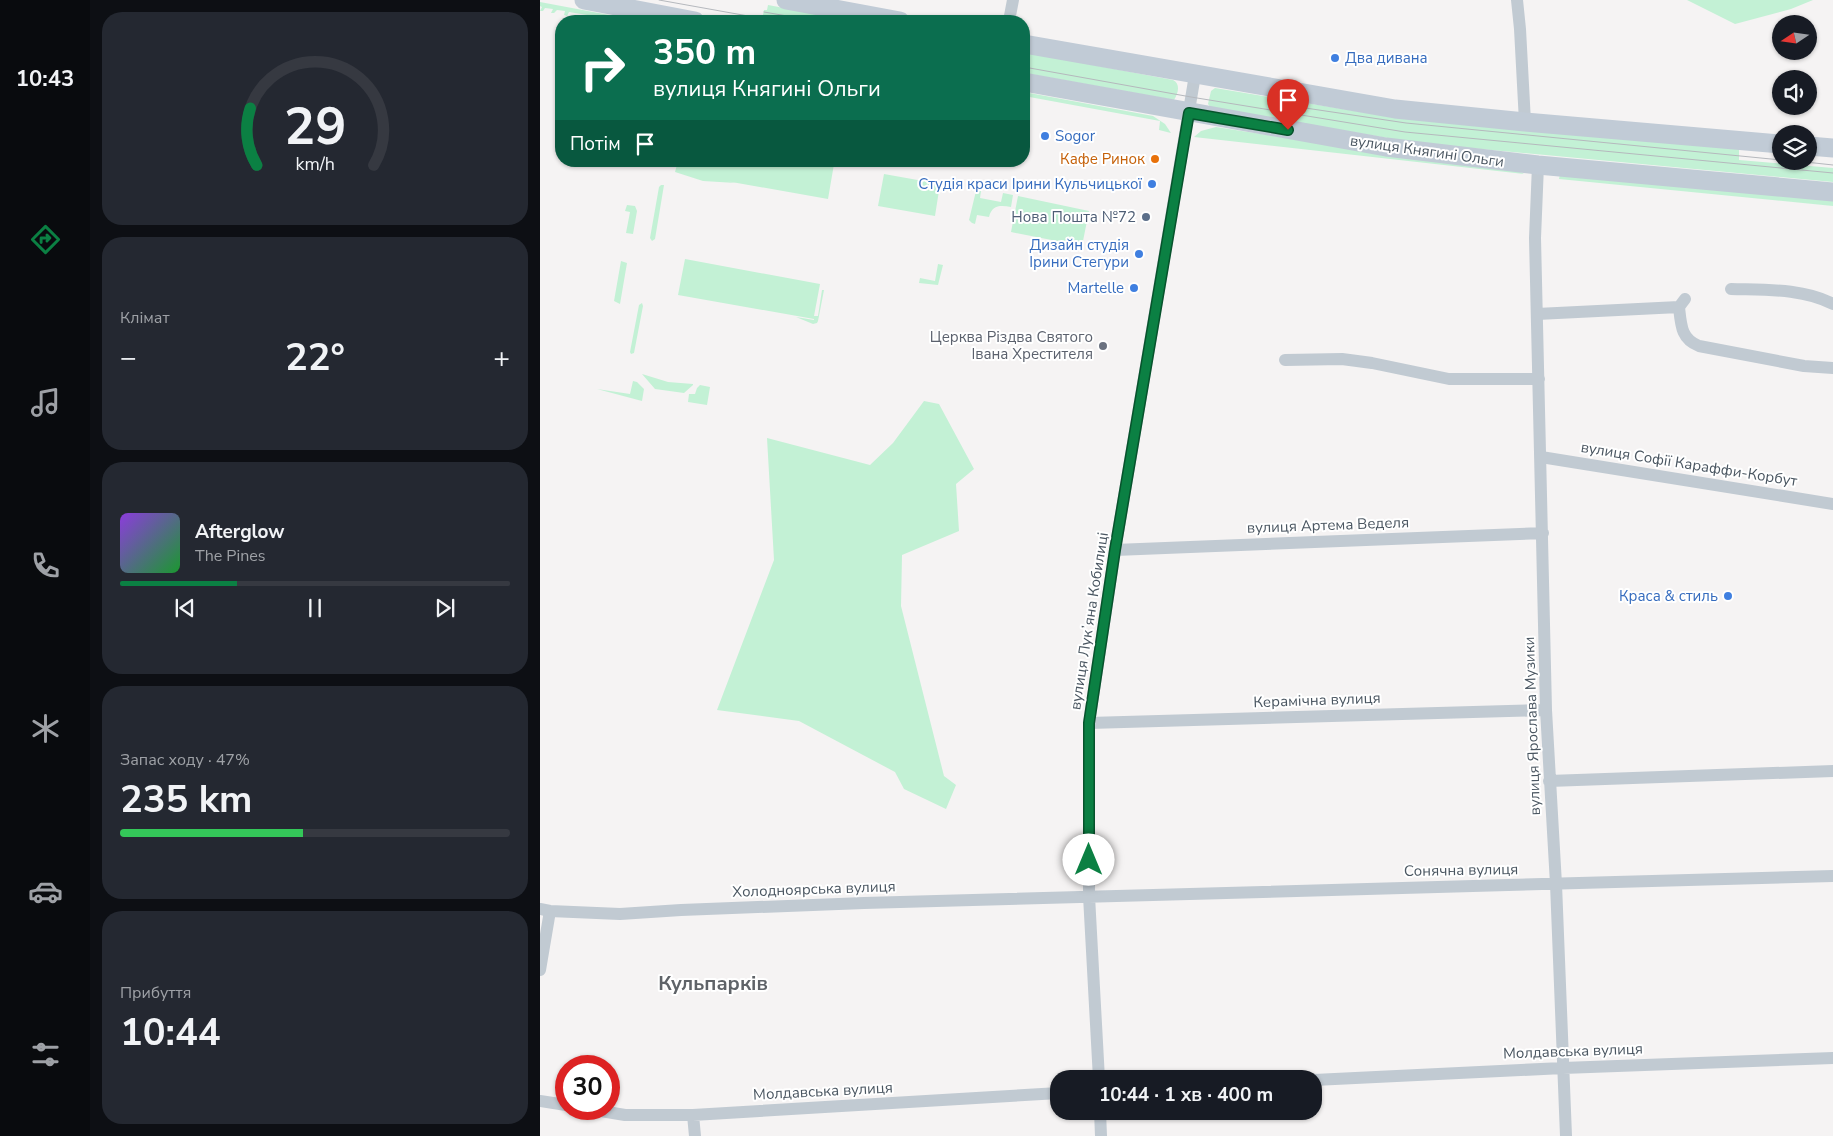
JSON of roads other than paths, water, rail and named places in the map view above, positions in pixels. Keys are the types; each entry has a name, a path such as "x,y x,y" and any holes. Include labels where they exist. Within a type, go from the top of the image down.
{"main road":[{"path":"584,0 663,15"},
{"path":"786,0 867,15"},
{"path":"1030,45 1395,109 1772,143"},
{"name":"вулиця Княгині Ольги","path":"1030,83 1386,147 1538,165 1833,192"},
{"path":"1817,147 1833,148"}],"street":[{"path":"1010,15 1013,0"},
{"path":"1517,0 1524,122"},
{"name":"вулиця Лукʼяна Кобилиці","path":"1098,1070 1089,896 1089,723 1115,550 1195,75"},
{"name":"вулиця Ярослава Музики","path":"1538,165 1535,238 1546,710 1556,884 1566,1136"},
{"path":"1731,289 1794,293 1820,297 1833,304"},
{"path":"1537,314 1682,303 1682,328 1690,342 1699,346 1804,366 1833,368"},
{"path":"1285,360 1342,359 1372,363 1449,379 1539,380"},
{"name":"вулиця Софії Караффи-Корбут","path":"1541,457 1833,504"},
{"name":"вулиця Артема Веделя","path":"1115,550 1543,533"},
{"name":"Керамічна вулиця","path":"1089,723 1546,710"},
{"path":"1549,781 1833,771"},
{"name":"Сонячна вулиця","path":"1089,896 1833,876"},
{"name":"Холодноярська вулиця","path":"545,911 620,914 681,910 1089,896"},
{"path":"540,970 545,911"},
{"name":"Молдавська вулиця","path":"1322,1080 1833,1058"},
{"name":"Молдавська вулиця","path":"620,1114 693,1115 1050,1094"},
{"path":"540,1100 555,1103"},
{"path":"693,1115 695,1136"},
{"path":"1100,1120 1101,1136"}],"tram line":[{"path":"659,0 743,15"},
{"path":"764,12 781,15"},
{"path":"1030,68 1405,132 1833,173"},
{"path":"1292,106 1406,123 1772,159"},
{"path":"1817,163 1833,165"}],"place":[{"name":"Два дивана","path":"1335,58"},
{"name":"Sogor","path":"1045,136"},
{"name":"Кафе Ринок","path":"1155,159"},
{"name":"Студія краси Ірини Кульчицької","path":"1152,184"},
{"name":"Нова Пошта №72","path":"1146,217"},
{"name":"Дизайн студія Ірини Стегури","path":"1139,254"},
{"name":"Martelle","path":"1134,288"},
{"name":"Церква Різдва Святого Івана Хрестителя","path":"1103,346"},
{"name":"Краса & стиль","path":"1728,596"}],"district":[{"name":"Кульпарків","path":"713,983"}]}
